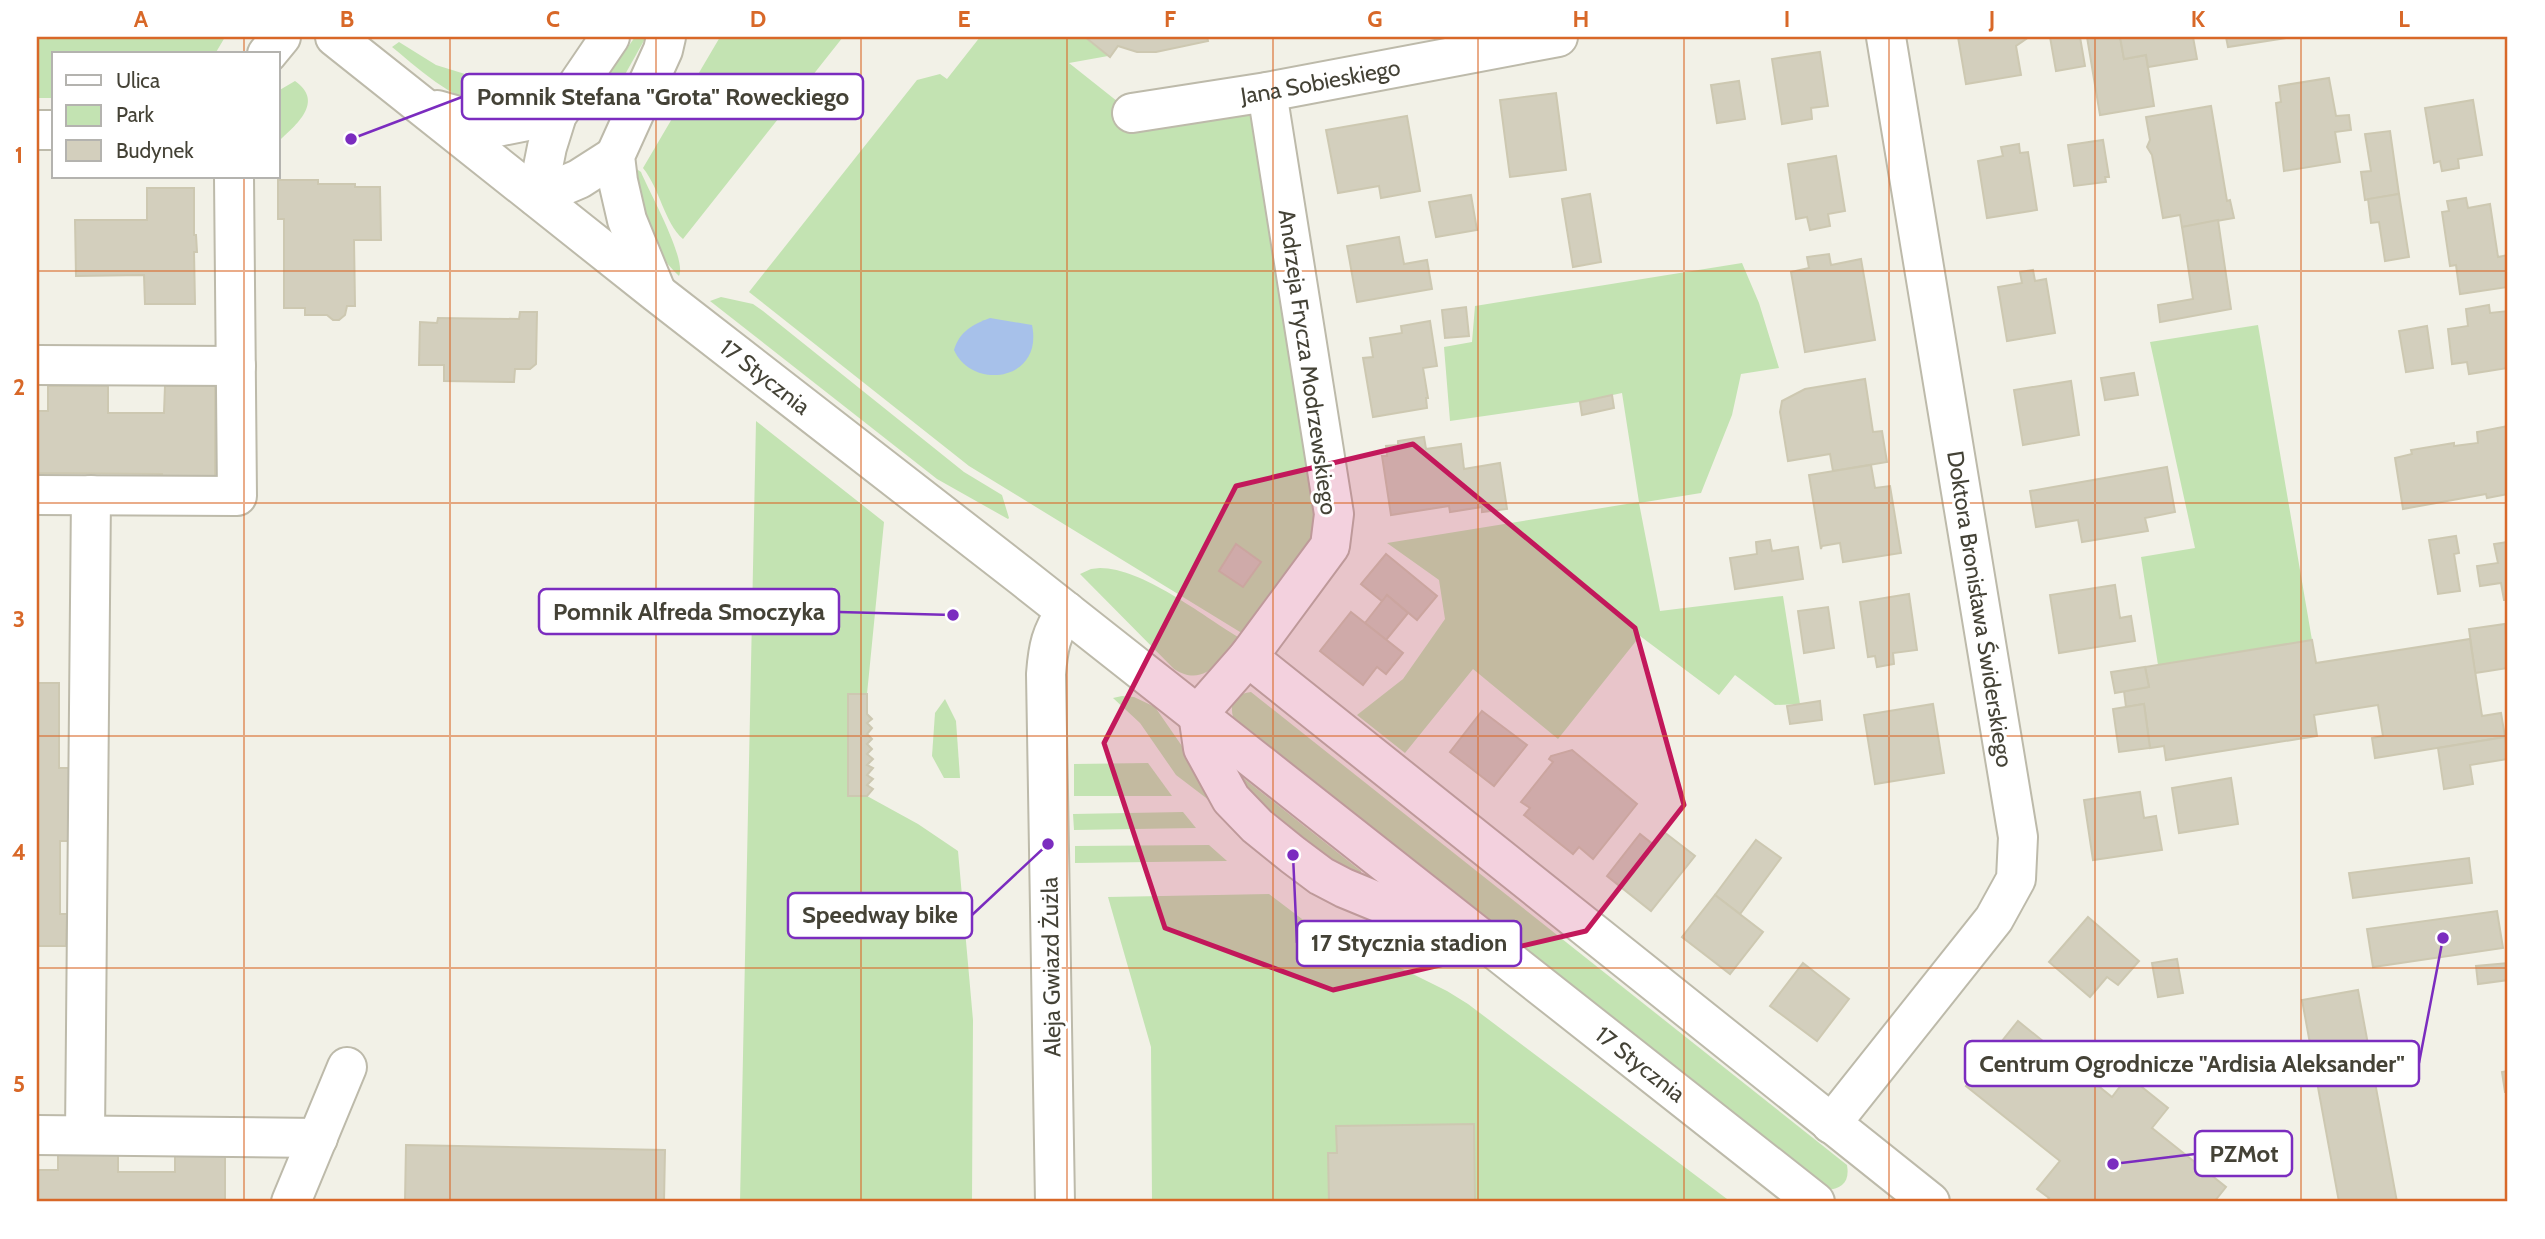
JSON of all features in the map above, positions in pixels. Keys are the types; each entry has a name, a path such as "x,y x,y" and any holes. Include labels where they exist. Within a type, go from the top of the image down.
{"street":[{"path":"269,52 281,37"},
{"name":"17 Stycznia","path":"335,37 1815,1202"},
{"path":"537,197 547,147 558,115 610,37"},
{"path":"657,293 627,220 615,156 663,50 666,37"},
{"name":"Jana Sobieskiego","path":"1132,113 1267,92 1507,41 1558,37"},
{"name":"Doktora Bronisława Świderskiego","path":"1832,1124 1994,919 2016,879 2018,837 1886,37"},
{"name":"Andrzeja Frycza Modrzewskiego","path":"1198,714 1248,657 1329,545 1334,514 1267,92"},
{"path":"421,105 497,127 558,115"},
{"path":"537,197 579,179 615,156"},
{"path":"37,495 237,496 234,178"},
{"path":"37,365 236,366"},
{"path":"85,1135 91,495"},
{"name":"Aleja Gwiazd Żużla","path":"1055,1202 1046,674 1053,631 1066,611"},
{"path":"1248,657 1930,1202"},
{"name":"17 Stycznia","path":"1198,714 1203,748 1231,799 1257,826 1293,855 1321,876 1344,888 1412,916 1466,926"},
{"path":"290,1202 347,1067"},
{"path":"37,1135 318,1138"}],"highlighted area":[{"path":"1413,444 1635,628 1684,805 1586,931 1333,990 1165,928 1104,743 1236,486"}],"green space":[{"path":"37,37 225,37 216,52 52,52 52,98 37,98"},
{"path":"635,37 646,37 609,103 595,93"},
{"path":"720,37 843,37 683,239 671,224 643,168"},
{"path":"980,37 1084,37 1108,56 1069,63 1132,113 1267,92 1334,514 1258,643 969,466 749,292 917,80 940,74 947,79"},
{"path":"399,42 436,65 536,96 515,104 495,106 458,95 424,74 392,47"},
{"path":"295,81 304,89 308,105 299,121 280,140 280,90"},
{"path":"635,168 641,172 673,241 678,255 679,276 658,251 652,239 643,213"},
{"path":"1742,263 1759,303 1779,368 1741,374 1732,415 1701,493 1639,503 1660,611 1783,596 1800,704 1775,705 1735,675 1719,695 1640,636 1558,739 1473,669 1405,753 1357,715 1403,679 1445,619 1439,580 1387,543 1639,502 1622,393 1580,402 1450,421 1444,347 1472,342 1475,306"},
{"path":"721,297 753,304 763,311 964,472 1002,495 1009,518 937,479 710,301"},
{"path":"2258,325 2312,640 2158,665 2141,557 2195,548 2150,342"},
{"path":"756,421 884,522 867,694 848,694 848,795 867,796 918,824 958,851 973,1020 972,1202 740,1202"},
{"path":"1100,568 1117,570 1153,584 1238,637 1218,662 1203,673 1195,676 1174,669 1080,574"},
{"path":"1251,692 1847,1165 1844,1184 1826,1190 1233,717 1235,699 1241,694"},
{"path":"1134,697 1155,707 1222,804 1218,807 1176,775 1140,723 1113,698"},
{"path":"945,699 956,721 960,778 944,778 932,756 935,713"},
{"path":"1148,763 1172,796 1074,796 1074,764"},
{"path":"1242,777 1361,871 1361,879 1265,820 1239,778"},
{"path":"1183,812 1196,828 1074,830 1073,814"},
{"path":"1209,845 1227,861 1075,863 1075,846"},
{"path":"1269,894 1302,919 1468,1004 1731,1202 1152,1202 1151,1047 1108,897"}],"water":[{"path":"990,318 1032,325 1033,344 1027,358 1017,368 1004,374 990,375 975,371 963,363 954,350 959,338 967,330"}],"building":[{"path":"1085,37 1207,37 1208,41 1156,52 1137,52 1118,46 1110,57"},
{"path":"1958,37 2029,37 2016,46 2021,75 1966,84"},
{"path":"2050,37 2080,37 2085,66 2056,71"},
{"path":"2087,37 2120,37 2124,59 2146,55 2154,106 2100,115"},
{"path":"2120,37 2193,37 2197,59 2148,67 2146,55 2124,59"},
{"path":"2226,37 2292,37 2228,47"},
{"path":"1820,52 1828,106 1811,108 1812,119 1782,124 1772,59"},
{"path":"2329,78 2336,116 2349,115 2351,130 2335,132 2340,162 2284,171 2276,103 2281,102 2279,86"},
{"path":"1739,81 1745,119 1717,123 1711,85"},
{"path":"1556,93 1566,170 1510,177 1500,100"},
{"path":"2473,100 2482,155 2458,159 2459,168 2442,171 2440,161 2434,163 2425,108"},
{"path":"2211,106 2227,201 2230,200 2234,218 2182,227 2180,215 2163,218 2152,155 2147,147 2150,140 2146,117"},
{"path":"1407,116 1420,191 1381,198 1379,186 1338,193 1326,130"},
{"path":"2390,131 2399,194 2365,200 2361,172 2371,171 2365,134"},
{"path":"2103,140 2109,177 2105,177 2106,182 2074,186 2068,145"},
{"path":"2019,144 2020,153 2028,152 2037,210 1987,218 1978,161 2003,156 2001,147"},
{"path":"1836,156 1845,211 1828,214 1830,226 1810,230 1807,217 1796,219 1788,164"},
{"path":"278,180 318,180 318,184 380,187 381,240 354,240 355,306 347,306 345,315 339,320 333,320 327,315 305,315 305,308 284,308 284,219 278,219"},
{"path":"147,188 194,188 194,235 197,252 194,252 195,304 145,304 144,275 76,276 75,220 147,220"},
{"path":"1590,194 1601,262 1573,267 1562,199"},
{"path":"2399,194 2409,257 2385,261 2379,222 2371,223 2368,199"},
{"path":"1471,195 1477,230 1436,237 1429,202"},
{"path":"2466,198 2468,208 2490,204 2498,257 2508,255 2508,287 2460,294 2456,265 2450,266 2442,212 2449,211 2447,201"},
{"path":"2218,220 2231,309 2160,322 2158,305 2193,299 2182,227"},
{"path":"1399,237 1404,264 1427,260 1432,289 1357,302 1347,246"},
{"path":"1829,254 1831,265 1861,259 1875,340 1805,352 1791,272 1809,268 1807,257"},
{"path":"2033,270 2035,281 2046,279 2055,333 2007,341 1998,287 2022,283 2020,272"},
{"path":"2489,305 2490,313 2508,311 2508,368 2469,374 2467,362 2452,364 2448,329 2468,326 2466,309"},
{"path":"1466,307 1469,336 1445,338 1442,310"},
{"path":"520,312 537,312 536,364 530,369 515,369 514,382 444,381 444,365 419,365 420,322 437,323 438,318 519,319"},
{"path":"1430,321 1437,366 1423,368 1427,408 1373,417 1363,358 1373,357 1370,338 1402,333 1401,326"},
{"path":"2427,326 2433,368 2406,372 2399,331"},
{"path":"2134,373 2138,395 2105,400 2101,378"},
{"path":"1865,379 1873,432 1882,431 1887,462 1833,471 1830,454 1788,461 1780,412 1782,401 1805,389"},
{"path":"2071,381 2079,435 2023,445 2014,390"},
{"path":"48,386 108,386 108,413 164,413 165,386 215,386 215,480 162,480 162,474 37,473 37,411 48,411"},
{"path":"1612,395 1614,408 1582,415 1580,402"},
{"path":"2508,426 2508,494 2487,498 2486,494 2403,509 2395,458 2412,454 2411,450 2454,443 2454,446 2478,443 2477,432"},
{"path":"1424,437 1426,449 1461,444 1464,469 1500,463 1507,509 1482,512 1482,507 1450,512 1449,506 1391,515 1382,456 1387,456 1386,446"},
{"path":"1871,465 1875,488 1890,486 1901,553 1843,562 1840,543 1822,546 1821,549 1809,475"},
{"path":"2167,467 2175,512 2145,518 2148,531 2082,542 2078,520 2036,527 2030,491"},
{"path":"2456,536 2459,553 2454,554 2460,591 2438,594 2429,540"},
{"path":"1770,540 1772,551 1798,547 1803,579 1735,589 1730,558 1757,554 1756,542"},
{"path":"2508,542 2508,600 2504,600 2501,583 2480,586 2477,566 2498,563 2494,544"},
{"path":"1236,544 1261,562 1243,587 1219,571"},
{"path":"1386,554 1437,596 1417,620 1387,595 1383,602 1361,584"},
{"path":"2115,585 2120,618 2131,616 2135,641 2059,653 2050,595"},
{"path":"1909,594 1917,650 1893,653 1894,664 1877,667 1875,656 1868,657 1860,602"},
{"path":"1387,595 1408,613 1386,640 1365,623"},
{"path":"1828,607 1834,648 1804,653 1798,611"},
{"path":"1351,612 1403,653 1386,674 1377,667 1363,685 1320,651"},
{"path":"2505,624 2508,668 2475,673 2469,629"},
{"path":"2470,639 2482,716 2501,713 2505,737 2375,758 2372,738 2383,736 2378,705 2314,715 2317,736 2166,760 2164,746 2150,748 2144,704 2126,707 2124,691 2149,687 2145,667 2312,640 2316,663"},
{"path":"2145,667 2149,687 2115,693 2111,672"},
{"path":"37,683 59,683 59,768 70,768 69,841 60,841 60,914 67,914 66,946 37,946"},
{"path":"848,694 867,694 867,714 872,719 867,723 872,728 867,734 872,739 867,744 872,749 867,754 873,759 867,765 873,768 867,775 873,779 867,785 873,789 867,796 848,796"},
{"path":"1820,701 1822,720 1790,724 1787,706"},
{"path":"1933,704 1944,773 1875,784 1864,715"},
{"path":"2144,704 2150,748 2119,752 2113,709"},
{"path":"1482,711 1527,745 1494,786 1450,752"},
{"path":"2505,737 2508,759 2470,765 2473,784 2444,789 2438,748"},
{"path":"1572,750 1637,804 1593,859 1579,847 1573,854 1524,815 1530,808 1521,802 1553,762 1549,759 1551,756"},
{"path":"2231,778 2238,824 2179,833 2172,788"},
{"path":"2140,792 2144,818 2156,816 2162,850 2093,860 2084,800"},
{"path":"1664,832 1695,856 1651,911 1607,876 1640,834 1654,845"},
{"path":"1756,840 1781,858 1740,914 1715,895"},
{"path":"2469,858 2472,883 2353,898 2349,873"},
{"path":"1715,895 1763,932 1730,974 1682,937"},
{"path":"2497,911 2503,948 2373,967 2367,929"},
{"path":"2088,917 2139,961 2118,985 2107,977 2090,997 2049,962"},
{"path":"2177,959 2183,993 2158,997 2152,963"},
{"path":"1803,963 1849,999 1817,1041 1770,1006"},
{"path":"2508,963 2508,980 2478,984 2476,966"},
{"path":"2358,990 2397,1202 2339,1202 2302,1000"},
{"path":"2018,1021 2112,1097 2128,1076 2168,1108 2152,1128 2226,1187 2214,1202 2046,1202 2049,1198 2037,1189 2060,1161 1966,1086"},
{"path":"2508,1071 2508,1092 2505,1092 2502,1072"},
{"path":"1474,1124 1475,1202 1329,1202 1328,1153 1337,1153 1336,1126"},
{"path":"58,1145 118,1145 118,1172 175,1172 175,1145 225,1145 225,1202 37,1202 37,1170 58,1170"},
{"path":"406,1145 665,1150 664,1202 405,1202"}],"place":[{"name":"Pomnik Stefana \"Grota\" Roweckiego","path":"351,139"},
{"name":"Pomnik Alfreda Smoczyka","path":"953,615"},
{"name":"Speedway bike","path":"1048,844"},
{"name":"17 Stycznia stadion","path":"1293,855"},
{"name":"Centrum Ogrodnicze \"Ardisia Aleksander\"","path":"2443,938"},
{"name":"PZMot","path":"2113,1164"}]}
